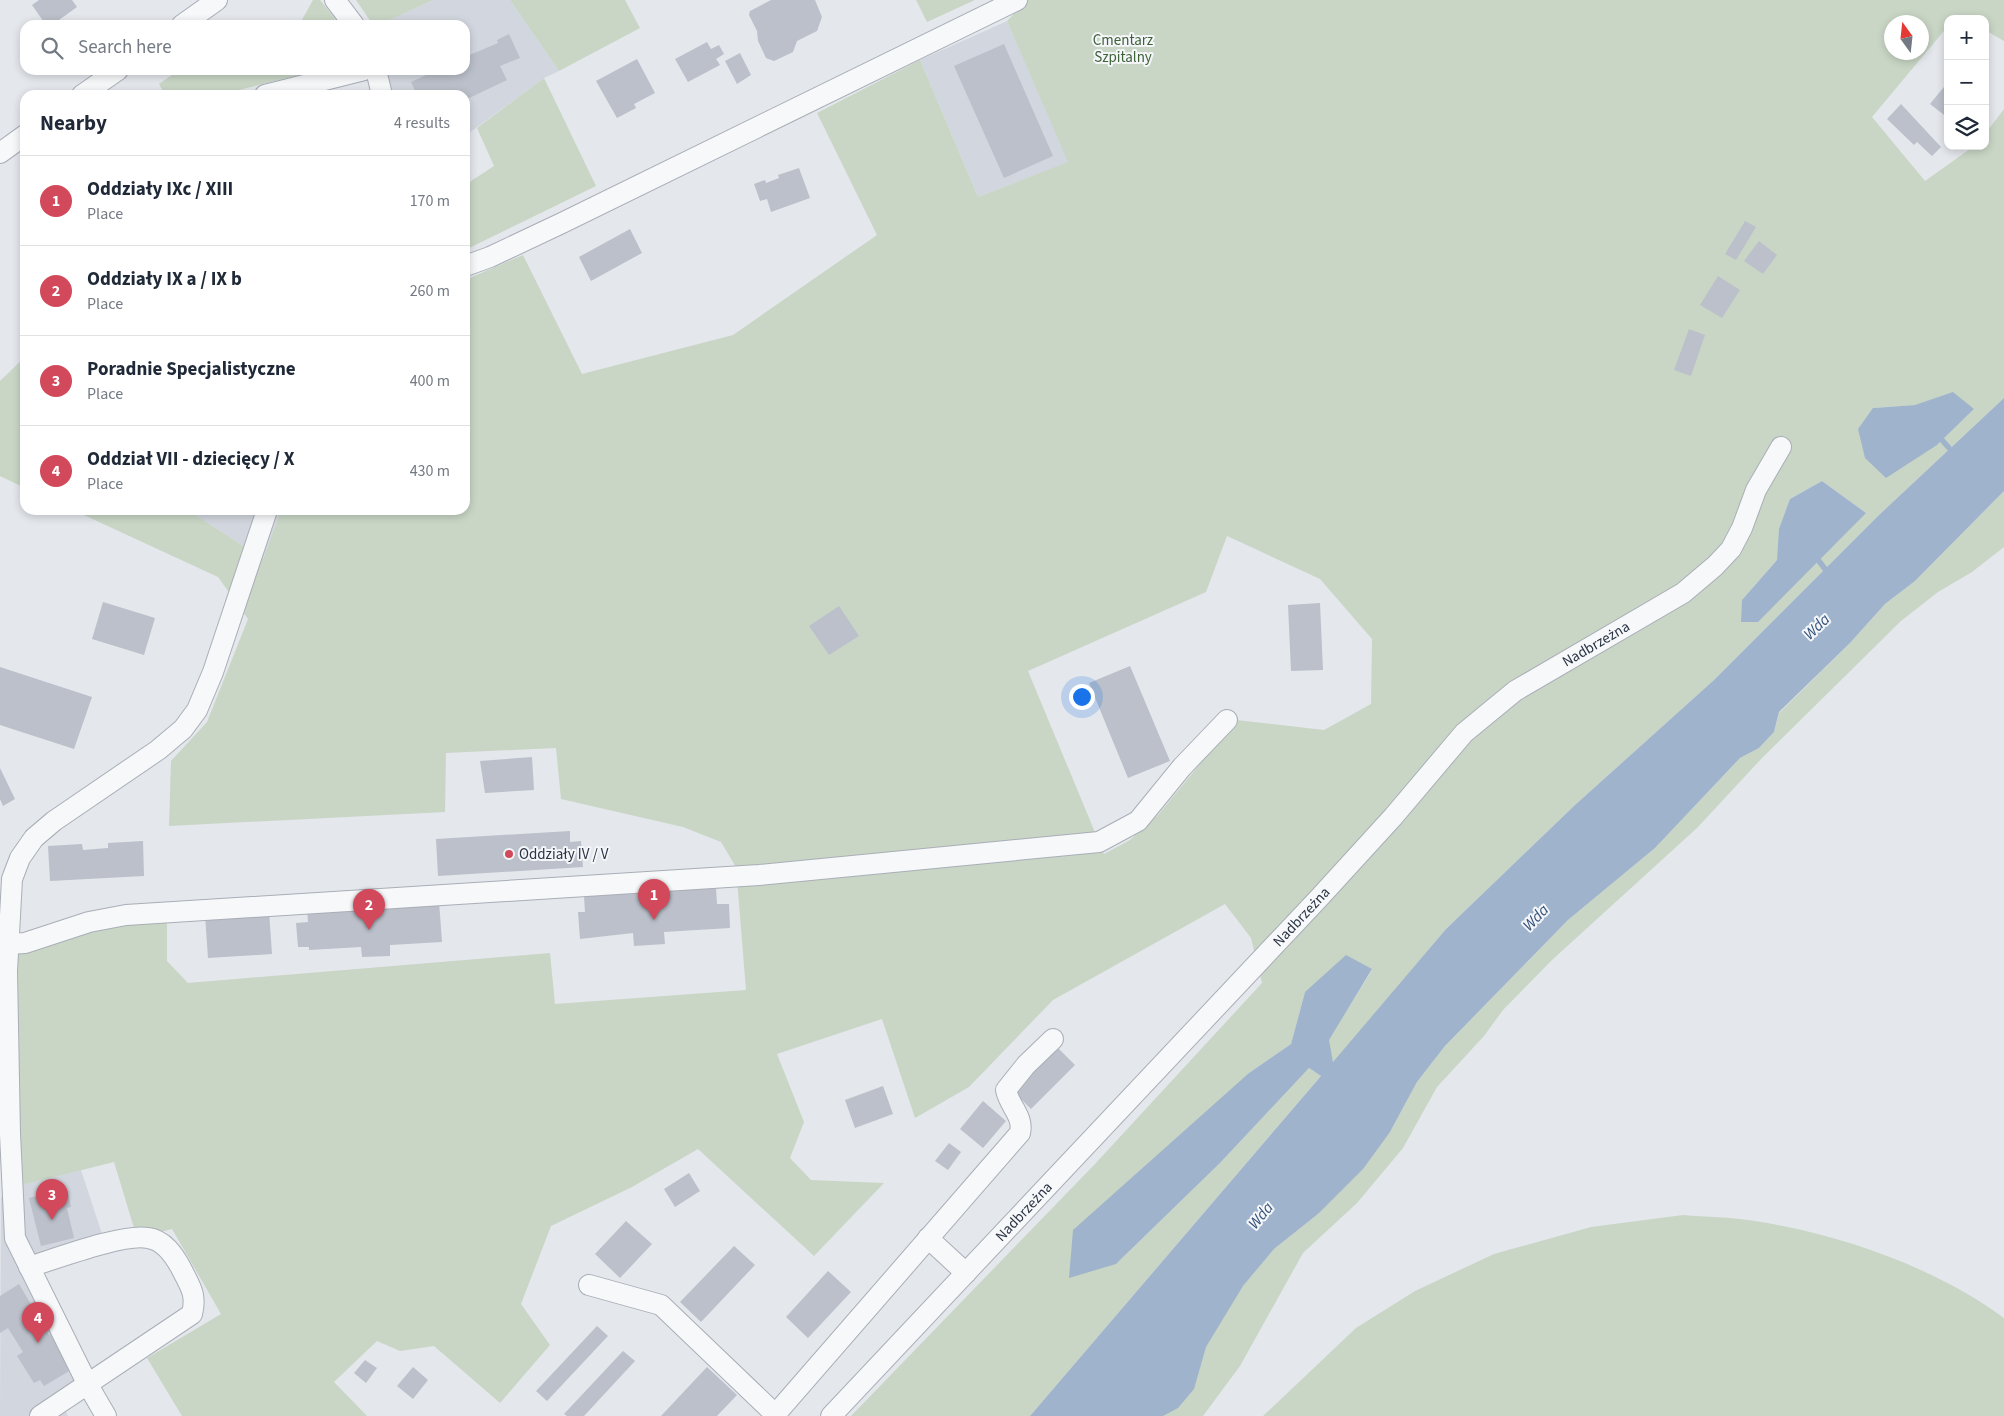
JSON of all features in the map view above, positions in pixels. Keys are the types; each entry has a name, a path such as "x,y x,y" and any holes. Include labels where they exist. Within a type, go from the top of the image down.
{"street":[{"path":"189,20 217,0"},
{"path":"335,0 350,20"},
{"path":"470,264 562,224 1017,0"},
{"path":"89,90 111,75"},
{"path":"285,90 344,75"},
{"path":"377,75 381,90"},
{"path":"0,153 20,139"},
{"name":"Nadbrzeżna","path":"831,1416 1318,898 1393,817 1464,733 1515,691 1683,593 1732,549 1756,490 1781,447"},
{"path":"106,1416 88,1385 29,1267 7,1241 10,1134 8,944 12,879 20,858 34,838 54,821 158,750 183,728 198,710 216,663 265,515"},
{"path":"8,944 25,943 89,922 126,915 759,875 1099,842 1138,821 1182,767 1227,720"},
{"path":"589,1285 661,1306 775,1415 1020,1133 1022,1126 1019,1116 1008,1098 1006,1090 1026,1065 1053,1040"},
{"path":"29,1267 131,1237 149,1238 161,1242 175,1257 191,1288 195,1301 192,1314 40,1416"},
{"path":"928,1238 966,1273"}],"shaded area":[{"path":"433,0 510,0 559,71 544,78 470,132 470,90 390,90 386,75 470,75 470,20 390,20"},
{"path":"1007,21 1069,162 978,197 920,60"},
{"path":"196,515 279,515 263,559"},
{"path":"81,1170 107,1249 43,1274 98,1386 63,1407 68,1416 0,1416 1,1197 22,1185"}],"green space":[{"path":"313,0 320,0 336,20 302,20"},
{"path":"356,0 433,0 390,20 370,20"},
{"path":"510,0 625,0 640,28 559,71"},
{"path":"916,0 975,0 927,22"},
{"name":"Cmentarz Szpitalny","path":"1027,0 2004,0 2004,41 1989,32 1989,15 1944,15 1944,31 1929,49 1929,15 1884,15 1884,60 1920,60 1872,117 1925,181 1968,150 1989,150 1989,129 2004,109 2004,398 1879,515 1714,680 1575,805 1446,929 1333,1063 1328,1040 1372,970 1305,992 1291,1044 1249,1073 1116,1264 1220,1163 1309,1068 1321,1076 1030,1416 851,1416 1095,1164 1262,983 1251,938 1225,904 1053,1000 969,1087 915,1118 882,1019 777,1054 804,1122 790,1158 811,1180 884,1183 814,1256 698,1149 632,1187 551,1226 521,1304 550,1345 500,1403 434,1346 400,1351 377,1341 334,1382 367,1416 182,1416 147,1358 221,1314 172,1229 137,1238 114,1162 22,1185 16,982 17,953 85,929 167,920 167,961 188,983 550,953 555,1004 746,990 736,867 721,842 683,827 561,799 556,748 446,753 445,812 169,826 171,761 207,722 248,619 218,577 84,515 196,515 263,559 279,515 470,515 470,278 523,255 582,374 733,335 877,235 817,113 920,60 978,197 1068,162 1007,21","holes":["1915,405 1974,409 1937,445 1873,408","1822,481 1866,513 1742,600 1777,560 1790,499","1227,536 1320,579 1372,639 1371,704 1324,730 1236,720 1158,815 1130,840 1104,854 1028,671 1206,592"]},
{"path":"172,75 299,75 239,90 162,90 159,84"},
{"path":"544,78 596,186 470,248 470,182 494,166 477,128"},
{"path":"20,362 20,486 0,476 0,381"},
{"path":"2004,491 2004,547 1972,572 1938,592 1901,621 1762,758 1697,828 1552,960 1503,1010 1484,1036 1437,1087 1403,1148 1357,1203 1303,1253 1240,1366 1203,1416 1133,1416 1274,1249 1318,1214 1390,1132 1417,1082 1445,1046 1568,920 1655,848 1740,758 1759,748 1774,732 1779,713 1850,643 1885,604 1915,581"},
{"path":"1683,1215 1746,1220 1820,1234 1885,1255 1917,1268 1977,1300 2004,1318 2004,1416 1263,1416 1356,1328 1415,1291 1494,1254 1591,1227"}],"water":[{"path":"1953,392 1974,409 1937,445 1886,478 1865,458 1858,429 1873,408 1915,405"},
{"name":"Wda","path":"2004,398 2004,491 1915,581 1885,604 1850,643 1779,712 1774,732 1759,748 1740,758 1655,848 1568,920 1445,1046 1417,1082 1390,1132 1363,1169 1318,1214 1274,1249 1243,1286 1206,1347 1194,1389 1178,1408 1163,1416 1030,1416 1321,1076 1309,1068 1220,1163 1116,1264 1069,1278 1073,1230 1249,1073 1291,1044 1305,992 1346,955 1372,969 1329,1040 1333,1062 1446,929 1575,805 1714,680 1879,515"},
{"path":"1822,481 1866,513 1758,622 1741,622 1742,600 1777,560 1779,529 1790,499"}],"building":[{"path":"39,0 72,0 77,7 59,20 42,20 32,5"},
{"path":"771,0 815,0 822,17 817,31 797,41 793,52 774,61 766,58 758,41 757,31 749,15 750,11"},
{"path":"509,34 520,58 500,66 507,80 470,98 470,90 415,90 411,82 426,75 470,75 470,55 498,43 497,40"},
{"path":"707,42 711,49 719,45 724,54 716,59 720,65 688,82 675,59"},
{"path":"1004,44 1053,156 1004,178 954,66"},
{"path":"740,53 751,75 737,84 725,61"},
{"path":"637,59 655,93 634,104 636,108 617,118 596,81"},
{"path":"1944,87 1944,115 1930,104"},
{"path":"1901,104 1941,147 1932,156 1917,142 1914,145 1887,119"},
{"path":"799,168 810,198 771,212 767,199 760,201 754,184 765,180 766,183 779,178 778,175"},
{"path":"1745,221 1756,227 1736,260 1725,254"},
{"path":"630,229 642,253 591,281 579,257"},
{"path":"1759,241 1777,255 1763,274 1744,261"},
{"path":"1718,276 1740,290 1722,318 1700,305"},
{"path":"1689,329 1705,335 1691,376 1674,370"},
{"path":"103,602 155,618 144,655 92,639"},
{"path":"1320,603 1323,670 1291,671 1288,605"},
{"path":"839,606 859,636 829,655 809,626"},
{"path":"1130,666 1170,761 1128,778 1089,683"},
{"path":"0,667 92,697 74,749 0,725"},
{"path":"532,757 534,790 485,793 480,761"},
{"path":"0,768 15,799 3,806 0,799"},
{"name":"Oddziały IV / V","path":"570,831 570,842 581,841 583,867 438,876 436,839"},
{"path":"143,841 144,876 50,881 48,846 82,844 83,850 108,848 108,843"},
{"path":"716,888 717,904 729,904 730,928 664,932 665,944 634,946 633,933 580,939 578,912 585,912 584,896"},
{"path":"439,901 442,942 390,945 390,956 362,957 361,947 309,950 309,947 298,947 296,923 308,922 307,909"},
{"path":"269,911 272,954 208,958 205,915"},
{"path":"1054,1044 1075,1065 1031,1109 1010,1088"},
{"path":"883,1086 893,1114 855,1128 845,1100"},
{"path":"983,1101 1006,1121 983,1148 960,1129"},
{"path":"949,1143 961,1152 948,1170 935,1161"},
{"path":"689,1173 700,1191 675,1207 664,1189"},
{"path":"67,1189 71,1207 67,1208 74,1238 41,1246 29,1198"},
{"path":"626,1221 652,1244 620,1278 595,1254"},
{"path":"734,1246 755,1265 701,1322 680,1302"},
{"path":"828,1271 851,1292 808,1338 786,1317"},
{"path":"19,1284 49,1335 52,1333 71,1370 44,1386 40,1380 34,1383 17,1356 23,1352 8,1328 0,1333 0,1296"},
{"path":"597,1326 608,1336 547,1401 536,1391"},
{"path":"623,1351 635,1361 584,1416 567,1416 564,1414"},
{"path":"365,1360 377,1368 366,1383 354,1373"},
{"path":"413,1367 428,1380 413,1399 397,1386"},
{"path":"707,1367 737,1395 717,1416 661,1416"}],"waterway":[{"path":"1942,440 1949,448"},
{"path":"1819,561 1825,569"}],"place":[{"name":"Oddziały IV / V","path":"509,854"},
{"name":"Oddziały IXc / XIII","path":"654,920"},
{"name":"Oddziały IX a / IX b","path":"369,930"},
{"name":"Poradnie Specjalistyczne","path":"52,1220"},
{"name":"Oddział VII - dziecięcy / X","path":"38,1343"}]}
